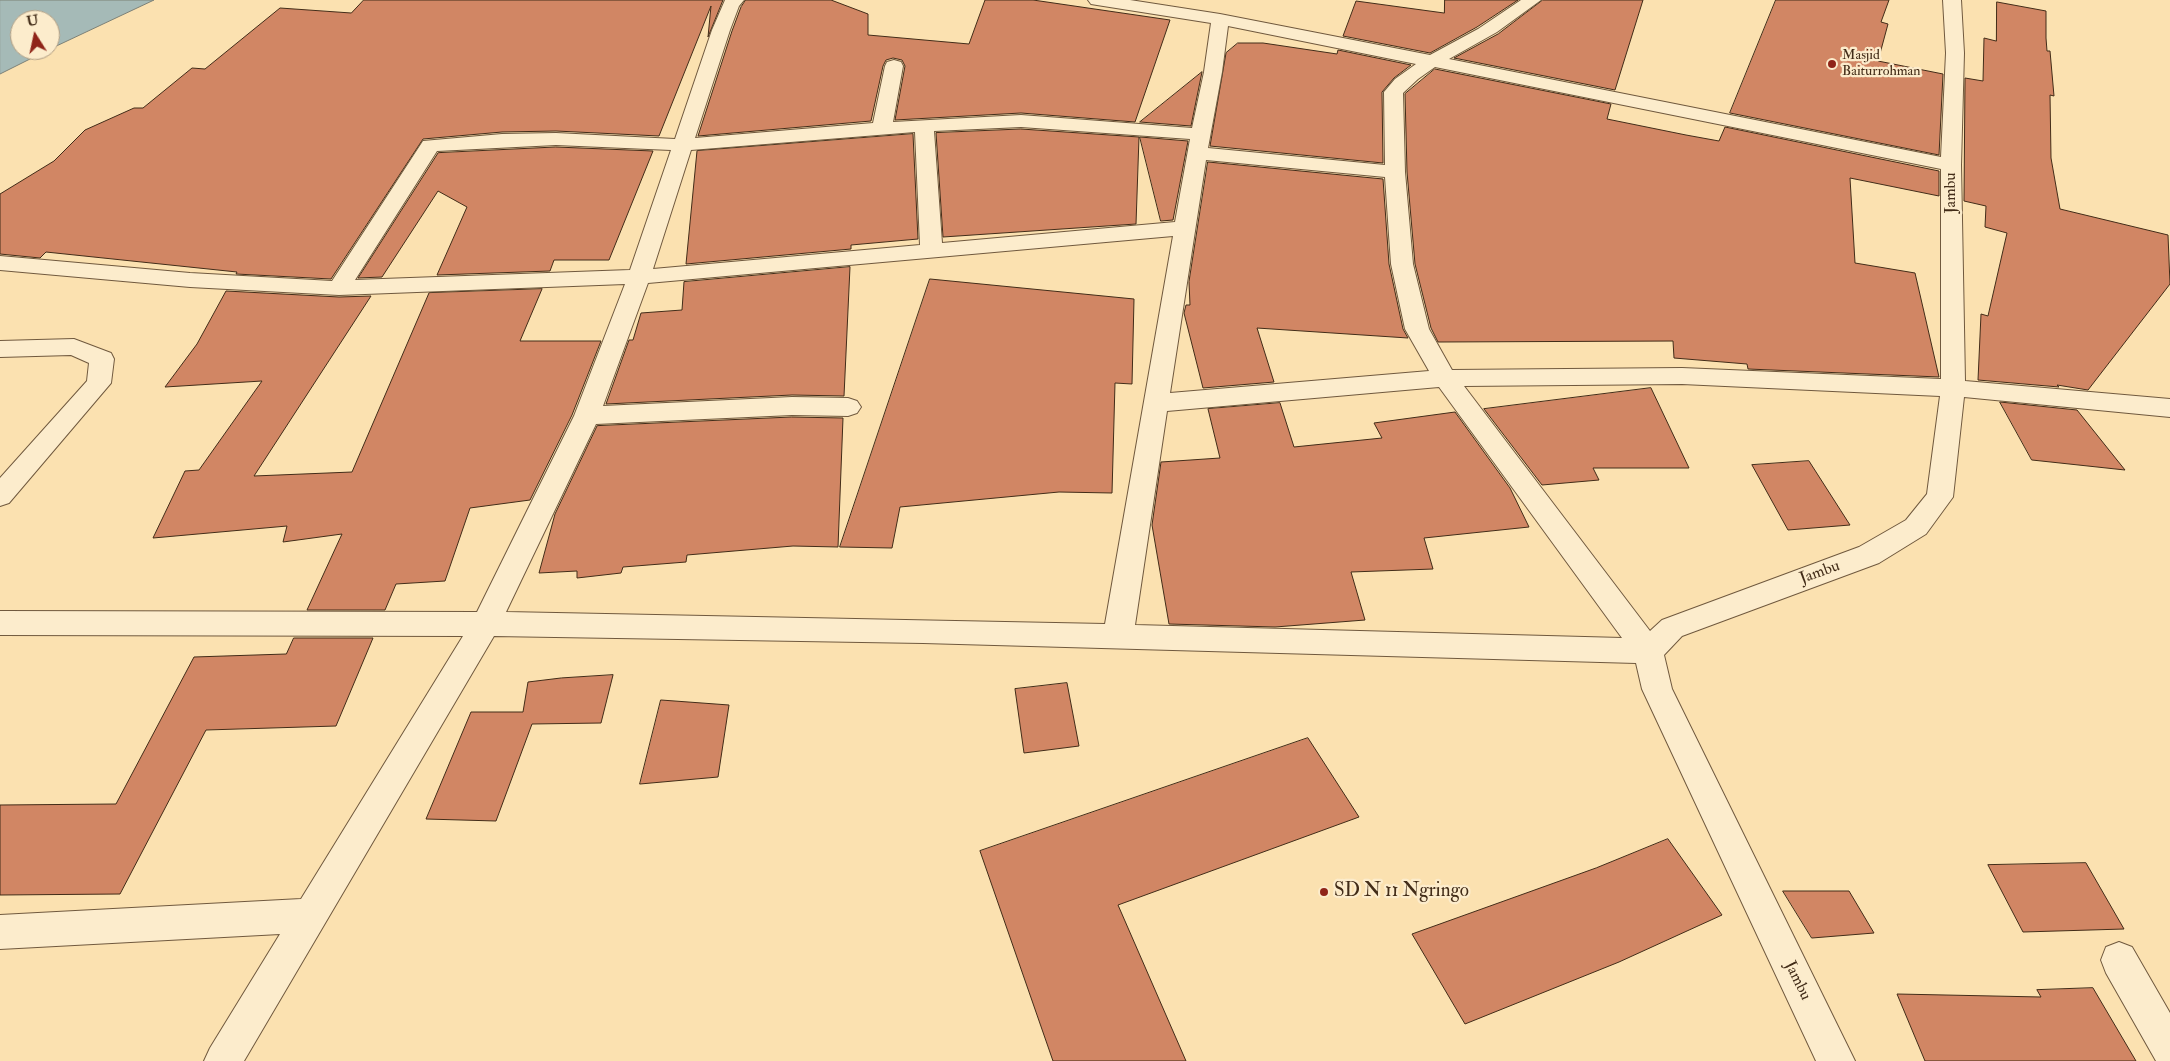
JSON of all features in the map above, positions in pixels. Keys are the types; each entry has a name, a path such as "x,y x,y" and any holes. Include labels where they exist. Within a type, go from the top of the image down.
{"street":[{"path":"223,1061 486,624 587,416 639,277 721,30 731,4 735,0"},
{"path":"1097,0 1220,19 1951,165"},
{"path":"1532,0 1478,37 1430,62 1402,81 1393,92 1395,172 1402,264 1417,329 1445,378 1648,650"},
{"name":"Jambu","path":"1836,1061 1657,690 1648,650 1672,628 1869,555 1916,527 1940,497 1952,388 1951,165 1956,53 1952,0"},
{"path":"1118,636 1198,144 1213,72 1220,19"},
{"path":"882,128 894,66"},
{"path":"339,288 433,139 556,139 682,145 924,125 1021,121 1395,172"},
{"path":"924,125 931,251"},
{"path":"0,263 190,280 339,288 639,277 1184,228"},
{"path":"0,349 74,347 102,359 99,383 0,496"},
{"path":"1156,404 1445,378 1682,376 1952,388 2170,408"},
{"path":"587,416 792,406 848,406"},
{"path":"0,623 78,625 486,624 1118,636 1648,650"},
{"path":"0,932 311,915"},
{"path":"2119,960 2170,1049"}],"shaded area":[{"path":"0,0 154,0 60,44 60,10 10,10 10,60 28,60 0,74"}],"building":[{"path":"364,0 723,0 708,37 711,6 659,136 556,131 502,132 423,139 331,279 236,274 237,272 46,252 40,258 0,254 0,194 54,161 85,130 134,108 143,108 192,68 205,69 280,8 351,13"},
{"path":"746,0 831,0 868,14 868,35 969,44 985,0 1033,0 1170,20 1135,122 1021,113 895,120 905,66 902,60 893,58 886,60 883,66 871,121 698,136 732,31 741,7"},
{"path":"1445,0 1518,0 1477,27 1430,53 1343,36 1356,1 1444,13"},
{"path":"1543,0 1643,0 1615,90 1454,58 1498,34"},
{"path":"1776,0 1889,0 1881,22 1888,24 1878,61 1943,74 1939,155 1730,113"},
{"path":"1997,2 2046,11 2047,51 2050,51 2054,96 2050,95 2051,158 2060,209 2168,235 2170,284 2088,390 2057,385 2059,387 1978,380 1981,314 1988,316 2007,233 1985,227 1986,206 1964,201 1965,78 1983,81 1984,38 1996,41"},
{"path":"1238,43 1263,43 1337,54 1338,50 1411,65 1394,78 1382,92 1383,163 1210,146 1226,53"},
{"path":"1435,69 1611,104 1607,119 1686,135 1719,141 1725,127 1939,171 1939,196 1850,178 1855,263 1915,273 1939,377 1748,369 1747,364 1674,358 1673,341 1438,342 1431,328 1415,264 1407,172 1405,94"},
{"path":"1202,72 1191,126 1140,122"},
{"path":"1021,129 1139,137 1136,224 943,237 936,133"},
{"path":"913,134 918,239 851,245 851,249 686,264 697,151"},
{"path":"1140,137 1188,141 1173,220 1161,221"},
{"path":"556,147 653,151 609,260 554,260 550,271 437,275 467,207 438,191 382,277 358,278 438,153"},
{"path":"1208,162 1383,179 1389,264 1403,329 1408,338 1257,328 1274,382 1203,388 1184,313 1186,305 1190,305 1189,282"},
{"path":"850,267 844,396 792,395 606,404 629,340 633,340 641,313 682,310 684,282"},
{"path":"930,279 1134,299 1132,384 1115,383 1112,493 1059,492 900,507 892,548 840,547"},
{"path":"542,289 520,341 601,341 572,415 530,500 470,508 445,581 396,584 385,610 307,610 342,534 283,542 287,526 153,538 185,471 199,470 262,381 165,387 197,344 226,291 339,297 371,296 254,476 352,472 429,293"},
{"path":"1651,388 1689,468 1593,468 1599,480 1542,485 1484,409"},
{"path":"2000,402 2077,410 2125,470 2032,460"},
{"path":"1280,403 1294,447 1382,438 1374,423 1455,412 1510,488 1529,527 1424,538 1433,569 1351,572 1365,620 1275,627 1169,624 1152,525 1161,462 1220,458 1208,409"},
{"path":"792,417 843,418 838,547 793,546 687,555 686,562 623,567 621,573 577,578 577,571 539,573 555,514 597,426"},
{"path":"1809,461 1850,525 1788,530 1752,465"},
{"path":"294,638 373,638 336,726 206,730 120,894 0,895 0,805 116,804 194,657 286,654"},
{"path":"613,675 601,723 532,724 496,821 426,819 471,712 523,712 528,682"},
{"path":"1067,683 1079,746 1024,753 1015,689"},
{"path":"661,700 729,705 718,777 640,784"},
{"path":"1308,738 1359,817 1118,905 1186,1061 1053,1061 980,851"},
{"path":"1668,839 1722,915 1619,962 1465,1024 1412,934 1596,868"},
{"path":"2086,863 2124,929 2023,932 1988,865"},
{"path":"1783,891 1849,891 1874,933 1812,938"},
{"path":"2093,988 2136,1061 1925,1061 1897,994 2041,997 2037,990"}],"place":[{"name":"Masjid Baiturrohman","path":"1832,64"},
{"name":"SD N 11 Ngringo","path":"1324,892"}]}
